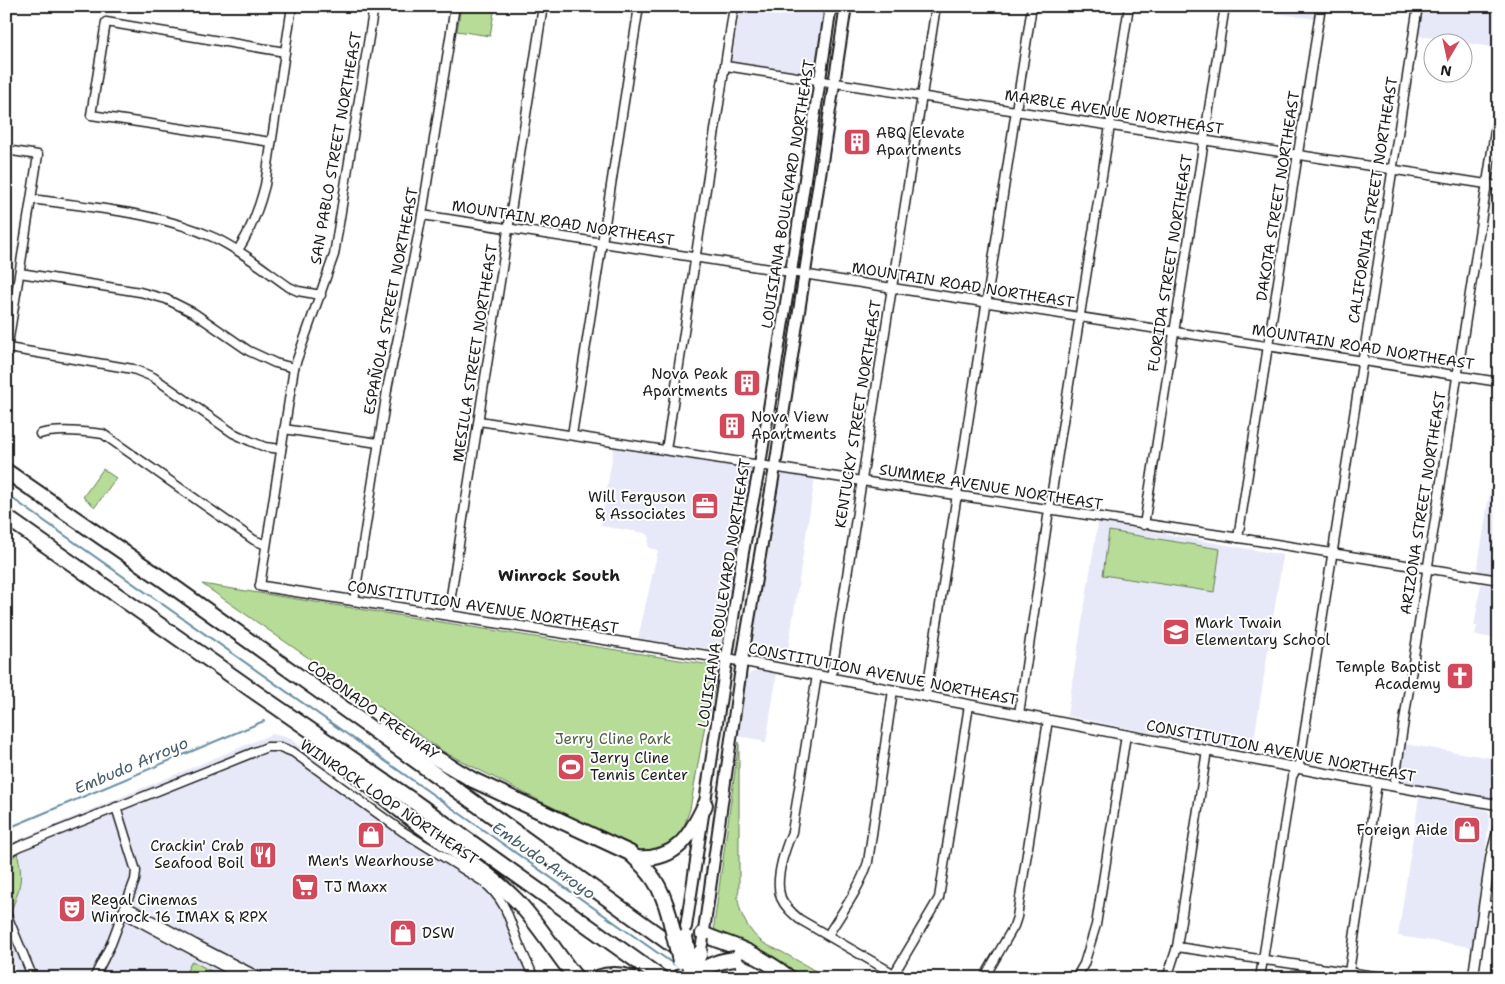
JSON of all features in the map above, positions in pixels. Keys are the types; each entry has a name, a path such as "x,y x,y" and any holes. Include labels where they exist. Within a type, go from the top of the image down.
{"highway":[{"name":"CORONADO FREEWAY","path":"6,471 164,580 718,978"},
{"path":"6,517 413,801 661,978"},
{"path":"315,688 473,780 620,847 636,858 650,872 664,898 688,975"},
{"path":"255,692 393,805 494,880 538,926 576,978"},
{"path":"636,858 658,857 676,849 695,828 705,804"},
{"path":"685,932 688,975"},
{"path":"703,936 741,949 790,978"},
{"path":"688,975 700,953"},
{"path":"688,975 722,960 735,959 765,962"},
{"path":"597,978 612,975 632,978"}],"main road":[{"name":"LOUISIANA BOULEVARD NORTHEAST","path":"685,932 743,552 760,464 832,6"},
{"name":"LOUISIANA BOULEVARD NORTHEAST","path":"700,953 742,661 776,467 846,6"}],"street":[{"path":"238,250 254,220 261,203 265,185 292,6"},
{"name":"SAN PABLO STREET NORTHEAST","path":"260,586 294,368 334,255 374,6"},
{"name":"ESPAÑOLA STREET NORTHEAST","path":"354,601 388,384 422,215 455,6"},
{"name":"MESILLA STREET NORTHEAST","path":"448,615 543,6"},
{"path":"572,435 639,6"},
{"path":"666,450 734,6"},
{"name":"KENTUCKY STREET NORTHEAST","path":"831,678 936,6"},
{"path":"926,696 1032,6"},
{"path":"1019,714 1049,510 1129,6"},
{"name":"FLORIDA STREET NORTHEAST","path":"1144,524 1225,6"},
{"name":"DAKOTA STREET NORTHEAST","path":"1238,538 1322,6"},
{"name":"CALIFORNIA STREET NORTHEAST","path":"1260,978 1292,777 1300,760 1418,6"},
{"path":"271,142 91,115 106,22 285,52"},
{"name":"MARBLE AVENUE NORTHEAST","path":"726,66 1499,186"},
{"name":"ARIZONA STREET NORTHEAST","path":"1394,786 1499,105"},
{"path":"6,150 38,155 6,357"},
{"path":"32,198 124,212 168,221 200,231 238,250 298,291 320,295"},
{"name":"MOUNTAIN ROAD NORTHEAST","path":"422,215 1499,382"},
{"path":"20,273 140,292 166,299 194,312 249,351 275,363 294,368"},
{"path":"8,348 143,372 250,442 265,447 281,449"},
{"name":"SUMMER AVENUE NORTHEAST","path":"479,421 1499,580"},
{"path":"284,428 378,443"},
{"path":"40,434 48,432 103,434 254,540 266,545"},
{"name":"CONSTITUTION AVENUE NORTHEAST","path":"260,586 742,661 1296,768 1499,805"},
{"path":"817,675 792,832 785,849 779,883 780,892 782,899 791,912 799,918 897,976 939,898 969,705"},
{"path":"828,935 865,873 868,862 893,690"},
{"path":"984,978 1014,926 1017,917 1048,720"},
{"path":"1076,978 1084,964 1096,925 1126,735"},
{"name":"WINROCK LOOP NORTHEAST","path":"7,853 20,846 267,747 280,747 293,752 402,831 484,882 496,892 506,908 519,945 534,978"},
{"path":"1167,978 1177,947 1207,750"},
{"path":"1349,972 1377,783"},
{"path":"94,978 112,944 135,880 136,871 116,807"},
{"path":"1473,978 1491,856 1499,826"},
{"path":"1484,905 1499,907"},
{"path":"124,910 245,978"},
{"path":"124,910 261,978"},
{"path":"6,912 33,978"},
{"path":"1177,947 1388,978"}],"shaded area":[{"path":"740,6 826,6 816,72 734,63 732,60"},
{"path":"1231,6 1316,6 1314,19"},
{"path":"1423,6 1499,6 1499,48 1472,44 1472,32 1422,32 1422,37 1418,36"},
{"path":"1499,432 1499,574 1477,572"},
{"path":"614,446 754,469 722,647 717,650 638,638 658,550 649,548 649,536 645,533 601,526"},
{"path":"784,473 815,478 786,663 753,656 750,651 760,574 768,532 779,478"},
{"name":"Mark Twain Elementary School","path":"1098,522 1283,555 1252,753 1067,716"},
{"path":"1481,584 1499,586 1499,639 1475,635 1477,626 1474,626"},
{"path":"758,670 777,673 766,743 762,743 762,740 736,736 746,678 750,673"},
{"path":"272,734 290,738 402,831 489,890 497,902 530,978 19,978 6,948 6,845"},
{"path":"1404,744 1499,759 1498,800 1402,782 1399,780"},
{"path":"1419,797 1482,809 1488,811 1490,816 1472,947 1398,936"}],"green space":[{"path":"461,6 495,6 490,36 457,31"},
{"path":"103,469 116,478 95,507 83,497"},
{"path":"1109,531 1220,549 1214,592 1103,575"},
{"name":"Jerry Cline Park","path":"202,584 711,665 716,679 705,725 690,809 682,832 663,850 640,852 444,752"},
{"path":"739,742 738,896 741,911 748,926 758,939 827,978 804,978 773,957 716,936 714,925"},
{"path":"17,853 21,876 17,896 11,911 6,899 6,865"},
{"path":"192,961 224,978 183,978"}],"waterway":[{"name":"Embudo Arroyo","path":"6,494 682,970"},
{"name":"Embudo Arroyo","path":"6,829 264,721"}],"place":[{"name":"ABQ Elevate Apartments","path":"857,142"},
{"name":"Nova Peak Apartments","path":"747,383"},
{"name":"Nova View Apartments","path":"732,426"},
{"name":"Will Ferguson & Associates","path":"705,506"},
{"name":"Mark Twain Elementary School","path":"1176,632"},
{"name":"Temple Baptist Academy","path":"1460,676"},
{"name":"Jerry Cline Tennis Center","path":"571,767"},
{"name":"Foreign Aide","path":"1467,830"},
{"name":"Men's Wearhouse","path":"371,835"},
{"name":"Crackin' Crab Seafood Boil","path":"263,855"},
{"name":"TJ Maxx","path":"305,887"},
{"name":"Regal Cinemas Winrock 16 IMAX & RPX","path":"72,909"},
{"name":"DSW","path":"403,933"}],"district":[{"name":"Winrock South","path":"559,575"}]}
